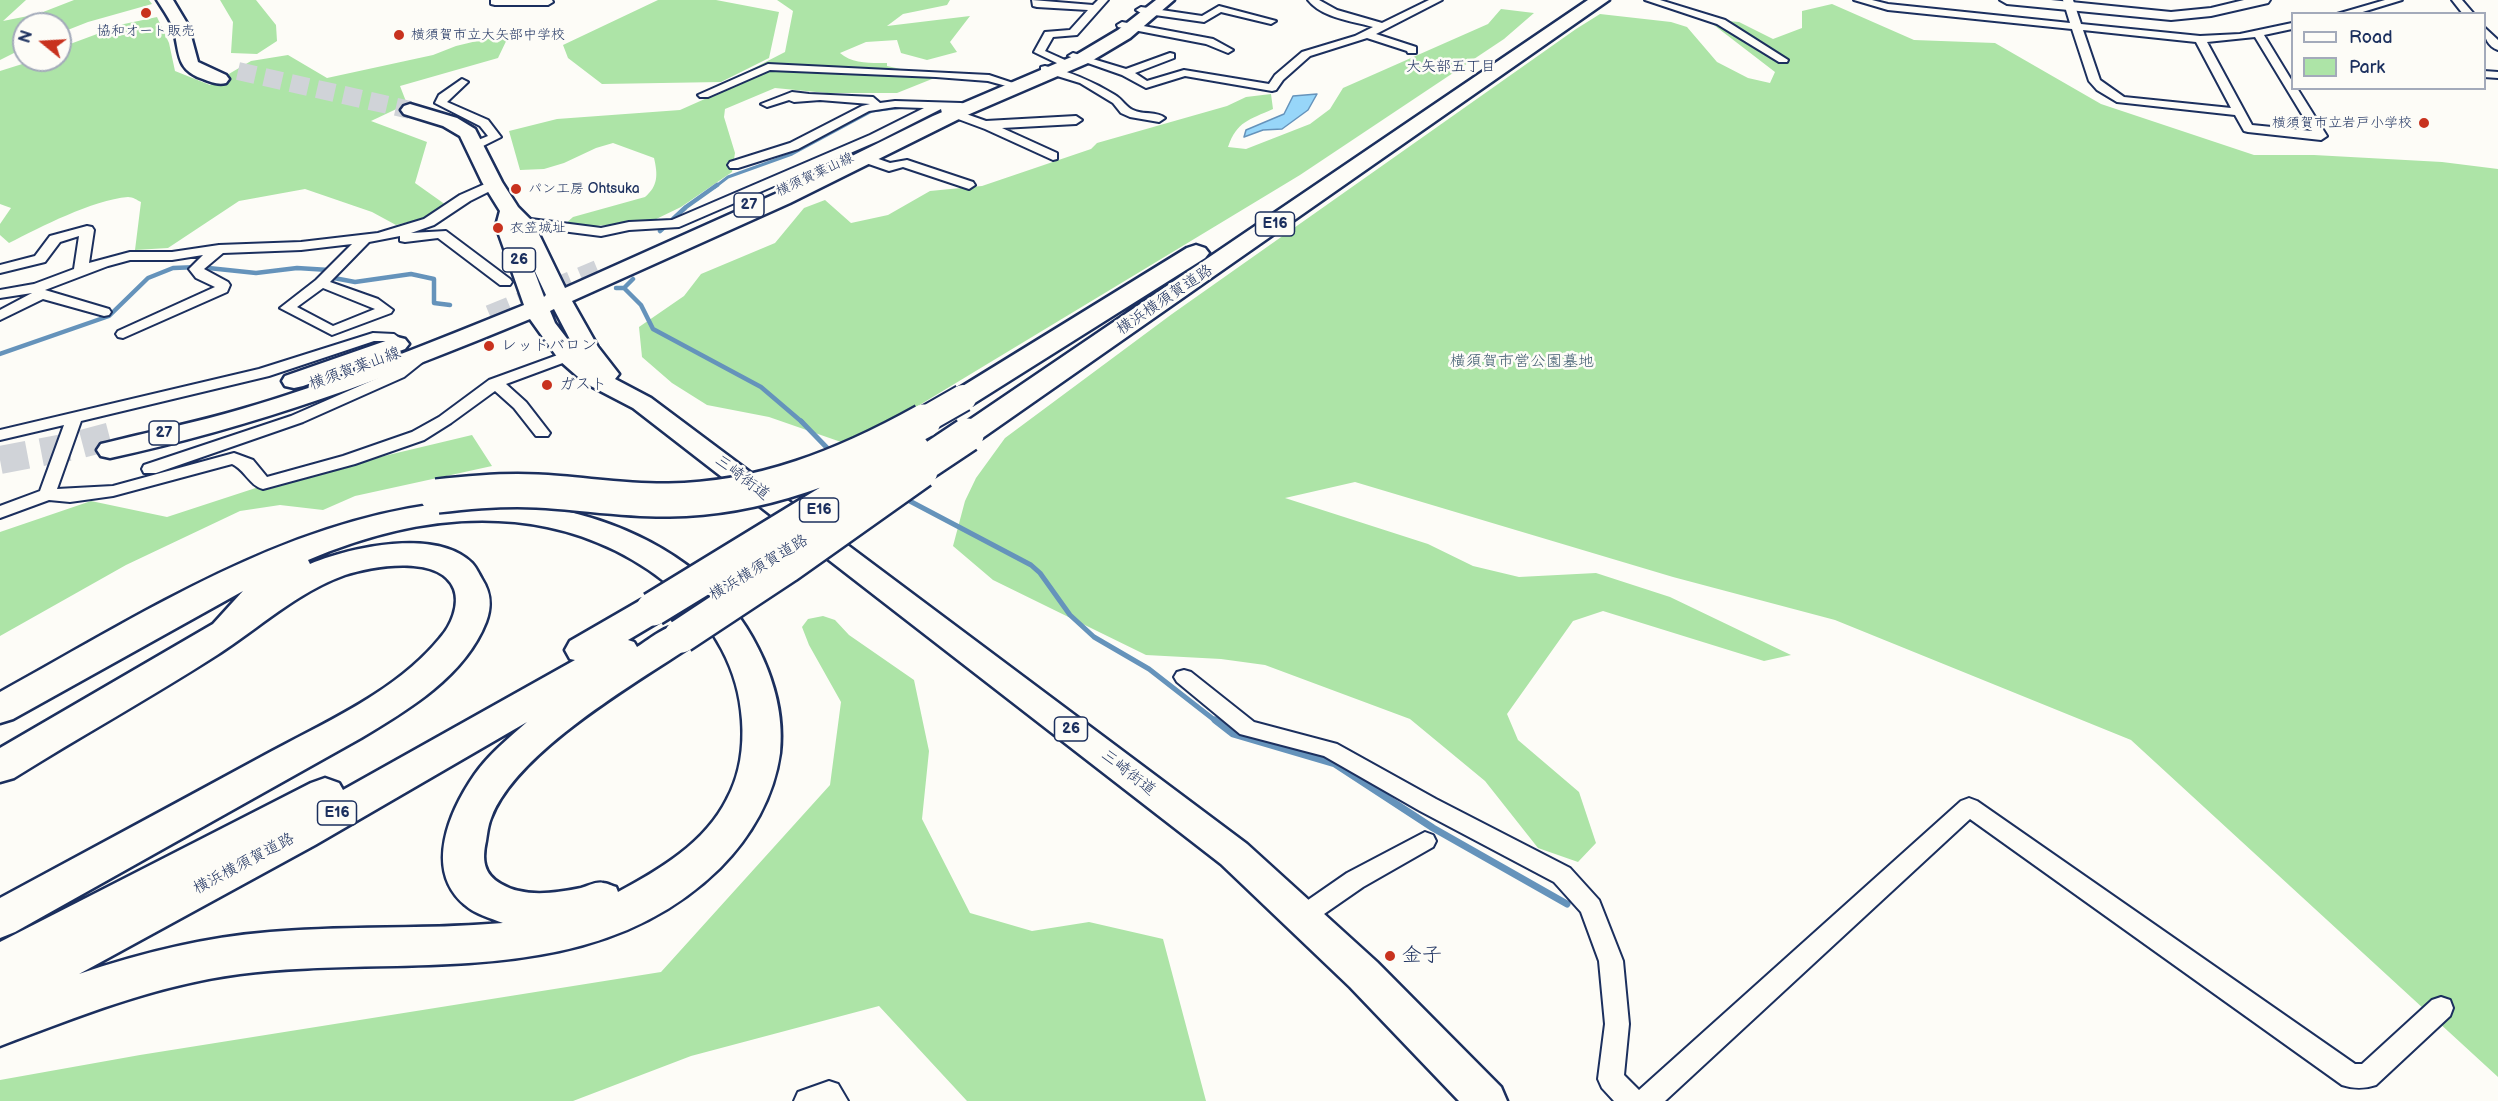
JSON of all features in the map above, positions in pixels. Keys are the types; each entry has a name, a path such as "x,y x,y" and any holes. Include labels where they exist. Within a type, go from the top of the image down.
{"highway":[{"name":"横浜横須賀道路","path":"0,964 371,769 668,623 805,518 973,402 1217,240 1269,211 1583,5"},
{"name":"横浜横須賀道路","path":"0,994 301,833 881,501 967,435 1583,5"},
{"path":"0,709 291,548 386,509 437,496 516,490 672,500 745,492 800,479 845,463 973,402"},
{"path":"0,1025 164,969 221,957 272,950 487,945 550,936 600,921 664,889 706,854 728,831 746,802 759,766 762,733 759,704 752,677 728,627 705,597 678,574 632,545 553,517 498,510 444,512 393,520 352,531 284,556 145,628"},
{"path":"226,633 273,579 314,556 389,531 450,522 501,521 533,526 569,536 632,563 690,607 722,653 739,703 741,739 739,758 728,790 710,821 695,840 657,872 615,894 591,903 572,908 527,911 510,908 482,895 466,873 462,863 464,836 476,805 485,789 507,763 539,734 575,707 668,623"},
{"path":"0,770 43,741 226,633 291,587 315,574 349,561 379,555 422,556 447,563 470,584 473,601 469,621 454,646 418,681 393,698 225,796 0,918"}],"main road":[{"path":"165,0 180,25 188,62 194,70 238,70"},
{"name":"横須賀葉山線","path":"951,109 1063,64 1127,26 1149,7 1166,0"},
{"path":"183,39 216,71"},
{"name":"横須賀葉山線","path":"598,271 899,136 951,109 1063,64"},
{"path":"111,443 545,295 867,159 951,109"},
{"path":"111,443 155,442 251,415 360,380 424,354 545,295 951,109"},
{"path":"404,115 459,137 475,146"},
{"name":"三崎街道","path":"475,146 494,184 516,216 507,226 545,295 544,324 577,352 594,378 626,393 846,556 1234,854 1303,916 1424,1033 1473,1095"},
{"name":"横須賀葉山線","path":"111,443 218,415 351,372 490,316"}],"street":[{"path":"497,0 495,2 549,1"},
{"path":"1037,0 1037,4 1100,4"},
{"path":"1313,0 1317,6 1327,10 1382,26"},
{"path":"1063,64 1126,73 1146,85 1185,73 1272,88 1276,79 1288,67 1301,61 1306,54 1359,38 1437,0"},
{"path":"1650,0 1721,22 1783,60"},
{"path":"1859,0 1888,7 1956,15 2200,39 2258,34 2291,27"},
{"path":"1953,0 1956,15"},
{"path":"2007,0 2069,3 2171,16 2211,12 2250,1"},
{"path":"2350,12 2397,0"},
{"path":"2457,0 2467,12"},
{"path":"549,1 544,6 558,10"},
{"path":"2069,3 2095,81 2112,95 2121,100 2238,112"},
{"path":"1100,4 1073,33 1049,34 1040,52 1063,64 1084,81 1117,101 1125,111 1160,118"},
{"path":"1149,7 1204,20 1219,9 1271,21"},
{"path":"1127,26 1209,42 1228,50"},
{"path":"2486,32 2498,47"},
{"path":"1366,34 1412,49 1412,51"},
{"path":"2258,34 2291,87"},
{"path":"2200,39 2248,128 2321,136 2293,90"},
{"path":"1126,73 1170,56"},
{"path":"704,95 768,67 936,74 989,78 1010,84"},
{"path":"462,82 443,97 441,103 484,123 495,137 475,146"},
{"path":"767,104 792,95 800,98 873,100 877,106"},
{"path":"734,165 794,146 855,113 877,106 895,104 951,109 1053,156"},
{"path":"516,216 601,232 629,226 674,224 874,138 951,109"},
{"path":"986,124 1076,120"},
{"path":"867,159 889,167 903,163 969,185"},
{"path":"321,283 373,302 386,310 332,331 287,308 321,283 360,241 412,229 429,222 465,198 494,184"},
{"path":"0,269 40,259 55,239 87,230 81,272"},
{"path":"0,316 39,291 81,272 130,256 172,256 219,249 301,246 441,234 505,282"},
{"path":"123,334 222,289 223,285 201,275 196,269 219,249"},
{"path":"0,294 39,291 104,312"},
{"path":"0,435 264,373 373,337 389,337 399,343"},
{"path":"0,512 47,494 70,496 113,491 234,458 247,464 263,484 349,460 418,436 445,420 495,383 577,352"},
{"path":"70,496 297,419 399,374 424,354"},
{"path":"495,383 520,405 542,433"},
{"path":"47,494 75,416"},
{"path":"1184,677 1246,728 1330,750 1428,806 1562,875 1591,908 1611,962 1617,1024 1611,1079 1631,1101"},
{"path":"1646,1101 1969,807 2351,1076 2367,1076 2441,1008"},
{"path":"1303,916 1355,880 1425,841"},
{"path":"807,1101 829,1093 835,1101"}],"green space":[{"path":"0,0 26,0 3,21 12,19 12,54 0,60"},
{"path":"74,0 149,0 152,4 72,28 72,12 43,12"},
{"path":"220,0 256,0 276,25 277,41 257,54 231,53 233,22"},
{"path":"658,0 716,0 779,12 769,58 721,82 602,84 568,58 563,45"},
{"path":"777,0 950,0 947,5 903,14 887,26 970,16 950,42 957,52 927,60 901,53 897,40 866,42 840,53 856,61 887,63 887,66 937,77 897,93 827,93 775,88 725,109 724,117 735,153 732,172 681,207 650,222 566,228 565,224 573,217 645,197 656,180 654,158 613,143 544,169 520,170 509,131 557,119 680,110 716,94 723,84 785,52 793,11"},
{"name":"横須賀市営公園墓地","path":"1832,4 1914,40 1995,43 2101,104 2254,155 2314,155 2442,162 2498,169 2498,1077 2131,740 1835,620 1673,577 1355,482 1285,498 1428,544 1473,566 1519,577 1596,573 1670,597 1791,655 1764,661 1603,611 1573,621 1507,714 1518,740 1579,792 1596,843 1578,862 1538,848 1485,781 1410,719 1265,665 1221,659 1146,655 993,580 953,546 965,501 976,478 1005,438 1172,314 1600,14 1671,22 1687,27 1717,62 1748,78 1770,83 1775,72 1706,19 1739,22 1773,39 1802,28 1802,11"},
{"path":"1501,9 1534,13 1504,39 1300,175 898,418 841,442 769,417 707,405 672,383 642,357 639,327 684,296 701,274 775,243 804,208 825,200 851,223 888,215 930,191 982,186 1091,149 1097,143 1227,106 1246,97 1271,94 1273,109 1240,126 1228,147 1246,149 1310,124 1330,109 1343,88 1488,24"},
{"path":"157,17 169,43 175,71 210,85 251,61 288,55 327,78 433,55 456,46 510,33 498,58 400,86 407,104 371,121 427,142 415,183 446,205 421,219 396,225 372,212 305,189 239,201 168,248 135,250 141,202 128,197 83,209 9,243 0,235 0,224 11,208 0,204 0,71 12,67 12,72 72,72 72,43 124,24"},
{"path":"472,435 492,466 355,496 323,510 280,505 240,511 126,565 0,636 0,532 91,501 167,517 271,483"},
{"path":"823,616 835,620 849,635 914,680 929,751 922,819 970,913 1032,931 1089,922 1163,939 1206,1101 967,1101 879,1006 691,1056 573,1101 0,1101 0,1080 140,1055 661,972 830,785 841,702 809,645 802,627 808,619"}],"water":[{"path":"1317,94 1308,110 1282,129 1263,130 1244,137 1246,130 1284,114 1293,96"}],"waterway":[{"path":"715,187 728,177 792,154 872,111 903,107"},
{"path":"660,231 686,207 717,185"},
{"path":"0,354 109,316 148,278 173,268 199,267 256,273 297,268 329,270 334,278 355,282 411,274 434,279 434,303 450,305"},
{"path":"624,288 633,279"},
{"path":"616,288 624,288"},
{"path":"624,288 641,305 653,329 761,387 802,422"},
{"path":"802,422 833,454"},
{"path":"904,498 1031,565 1040,573 1070,615 1094,637 1149,669 1217,722"},
{"path":"1215,720 1233,734 1335,764 1433,828 1567,904"}],"tunnel":[{"path":"238,71 410,110"},
{"path":"490,316 598,271"},
{"path":"0,460 74,446 112,436"}],"place":[{"name":"協和オート販売","path":"146,13"},
{"name":"横須賀市立大矢部中学校","path":"399,35"},
{"name":"横須賀市立岩戸小学校","path":"2424,123"},
{"name":"パン工房 Ohtsuka","path":"516,189"},
{"name":"衣笠城址","path":"498,228"},
{"name":"レッドバロン","path":"489,346"},
{"name":"ガスト","path":"547,385"},
{"name":"金子","path":"1390,956"}],"district":[{"name":"大矢部五丁目","path":"1451,67"}]}
